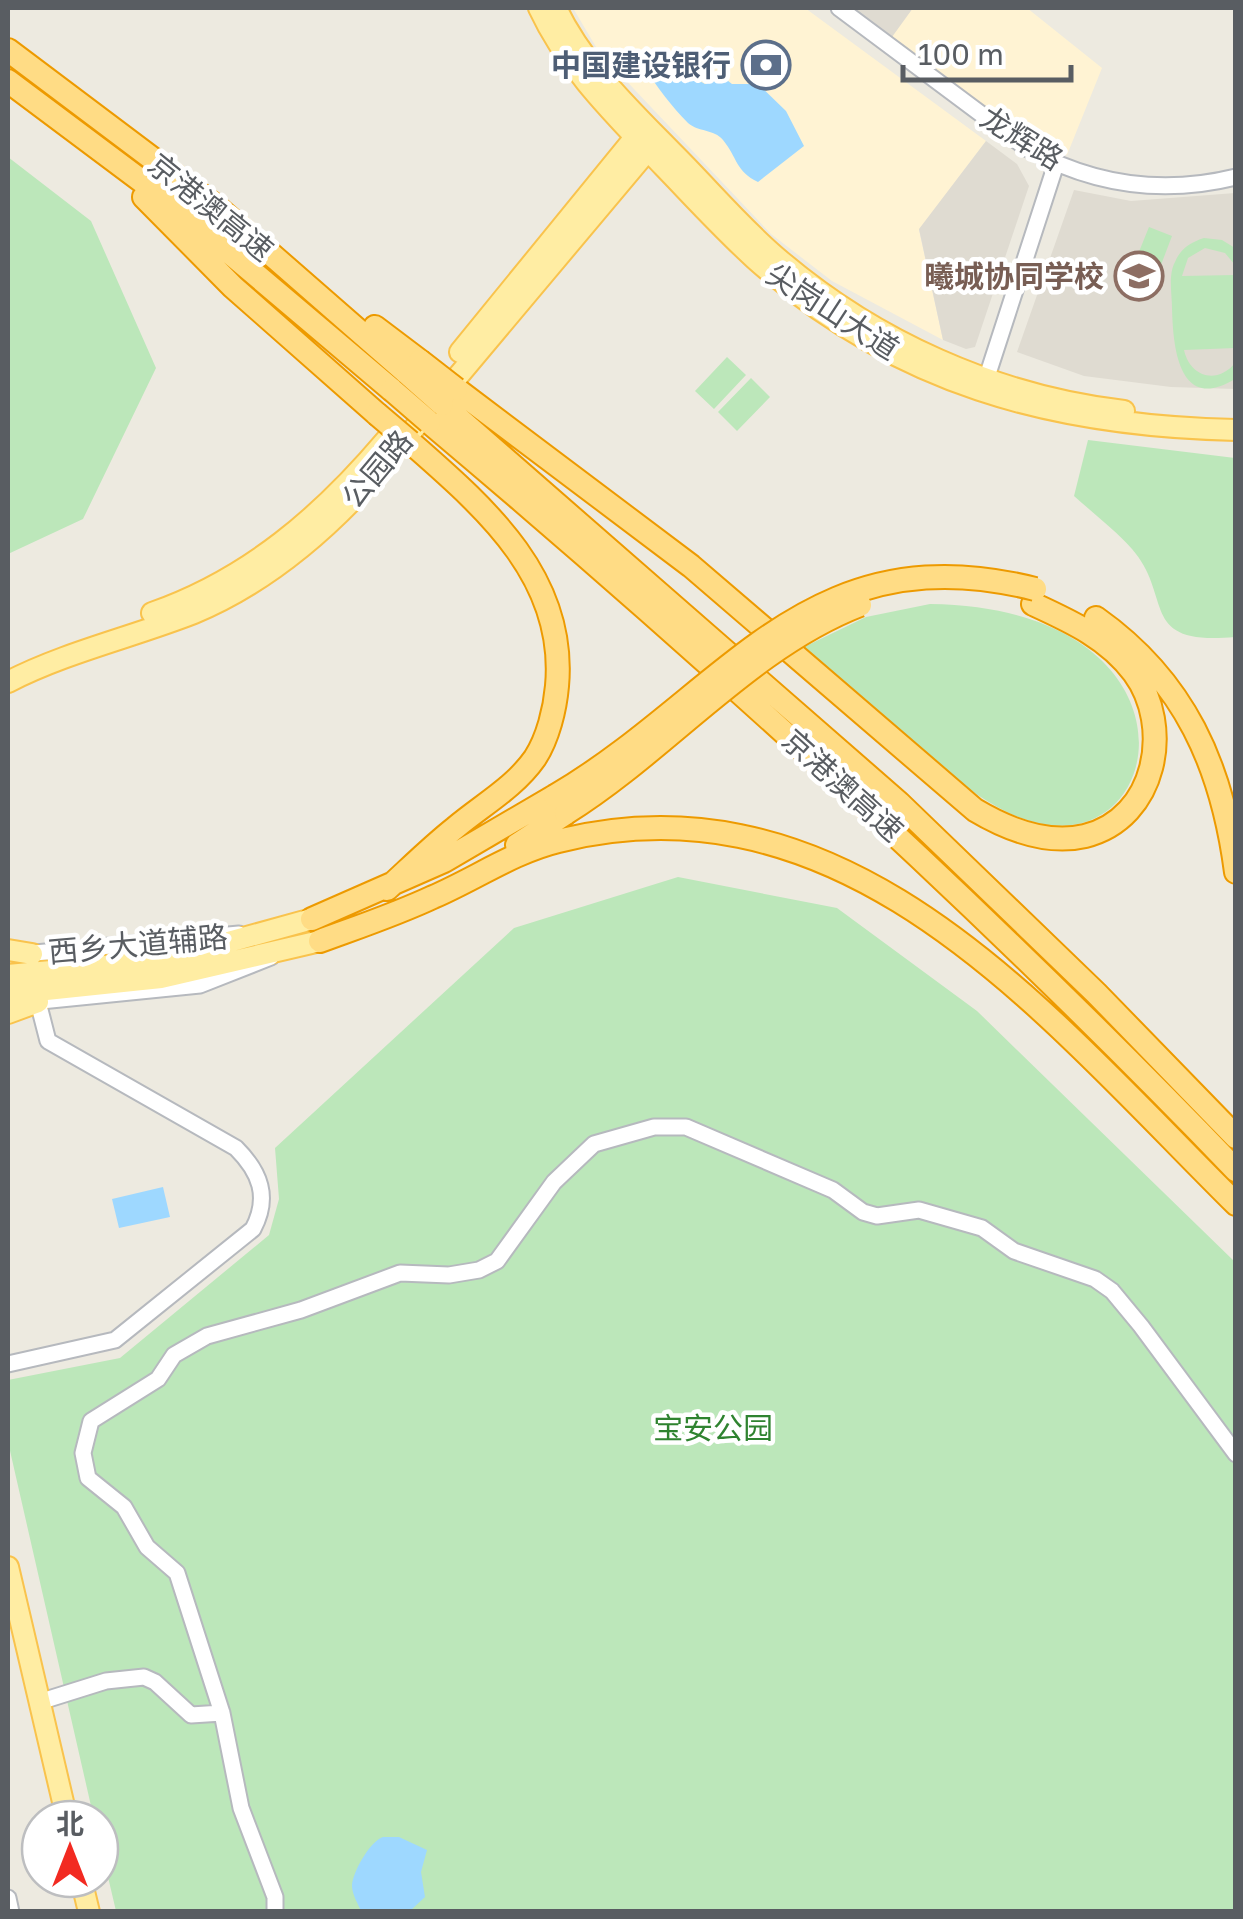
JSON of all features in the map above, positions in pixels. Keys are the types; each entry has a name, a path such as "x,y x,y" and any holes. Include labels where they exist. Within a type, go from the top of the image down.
{"highway":[{"name":"京港澳高速","path":"8,50 218,208 406,375"},
{"name":"京港澳高速","path":"8,82 406,375"},
{"path":"89,142 233,287 466,491 518,548 548,606 558,672 556,700 536,756 515,782 387,889"},
{"path":"406,375 443,405 691,566 975,810 1015,831 1083,837 1120,818 1135,802 1153,761 1157,740 1154,715 1146,691 1116,653 1034,597"},
{"path":"406,375 443,405"},
{"name":"京港澳高速","path":"443,405 899,803 1096,993 1236,1137"},
{"name":"京港澳高速","path":"443,405 1076,1004 1236,1170"},
{"path":"316,930 387,889 615,782 750,670 823,619 894,595 929,591 1034,597 1097,619 1150,662 1174,690 1208,754 1229,827 1236,872"},
{"path":"433,897 561,805"},
{"path":"316,930 433,897 526,852 596,834 687,827 767,840 882,888 953,936 1098,1067 1236,1204"}],"main road":[{"name":"尖岗山大道","path":"539,8 563,54 606,108 646,137 754,238 821,293 873,328 984,385 1120,411 1236,416"},
{"name":"尖岗山大道","path":"556,8 595,72 677,180 756,260 816,307 885,350 1088,420 1236,430"},
{"path":"606,108 615,136 613,177 648,174 677,180"},
{"name":"公园路","path":"8,682 209,606 258,580 297,552 364,487 646,137"},
{"name":"公园路","path":"8,666 202,594 278,547 382,446 613,177"},
{"path":"8,994 161,970 316,930"},
{"path":"8,953 32,954"},
{"path":"8,975 161,970"},
{"path":"8,1013 38,1002"},
{"path":"8,1576 62,1799"},
{"path":"8,1626 48,1799"}],"street":[{"name":"龙辉路","path":"839,8 1028,149 1056,164 1102,179 1151,186 1236,177"},
{"path":"984,385 1056,164"},
{"name":"西乡大道辅路","path":"8,1004 200,985 257,966 274,942 203,935 32,954"},
{"path":"8,1364 115,1340 253,1229 262,1212 263,1192 255,1166 236,1148 48,1041 38,1002"},
{"path":"274,1912 275,1897 241,1808 222,1713 177,1573 147,1547 124,1506 88,1478 83,1453 90,1421 158,1379 174,1355 207,1336 301,1310 400,1274 449,1275 497,1260 574,1160 594,1144 654,1127 686,1127 833,1190 863,1212 877,1216 919,1210 982,1228 1014,1251 1095,1279 1112,1291 1141,1326 1218,1436 1236,1454"},
{"path":"39,1702 126,1676 155,1682 191,1715 222,1713"},
{"path":"8,1898 11,1912"}],"shaded area":[{"path":"573,8 805,8 986,141 919,230 943,340 832,281 771,234 599,52"},
{"path":"852,8 1027,8 1102,68 1067,155 1001,119"},
{"path":"852,8 913,8 892,37"},
{"path":"986,141 1017,164 1029,186 975,347 966,349 943,340 919,229"},
{"name":"曦城协同学校","path":"1074,190 1131,201 1235,193 1235,389 1171,387 1084,376 1017,352"}],"green space":[{"path":"8,157 91,221 156,368 83,519 8,554"},
{"path":"1149,227 1172,236 1156,278 1132,269"},
{"path":"1204,238 1222,240 1235,248 1235,265 1225,253 1205,248 1188,258 1182,276 1235,275 1235,348 1184,350 1192,367 1205,375 1220,374 1235,363 1235,379 1216,388 1201,388 1190,382 1182,371 1174,340 1173,267 1183,250"},
{"path":"727,357 746,375 714,409 695,391"},
{"path":"751,378 770,397 737,431 718,412"},
{"path":"1088,440 1235,458 1235,637 1204,638 1183,634 1170,626 1132,549 1074,496"},
{"path":"930,604 1025,617 1089,650 1126,693 1139,740 1130,783 1103,814 1060,826 1005,811 928,758 804,647 866,617"},
{"name":"宝安公园","path":"678,877 837,908 977,1011 1235,1262 1235,1911 116,1911 113,1899 120,1899 120,1799 89,1799 8,1442 8,1380 120,1358 269,1235 279,1199 275,1148 514,928"}],"water":[{"path":"661,58 705,84 723,77 732,84 758,84 786,111 804,146 758,182 751,178 723,140 688,123 660,89 644,67"},
{"path":"163,1187 170,1217 119,1228 112,1199"},
{"path":"383,1837 399,1837 427,1850 421,1872 425,1897 410,1911 361,1911 354,1896 352,1886 358,1866"}],"place":[{"name":"中国建设银行","path":"766,65"},
{"name":"曦城协同学校","path":"1139,276"}]}
